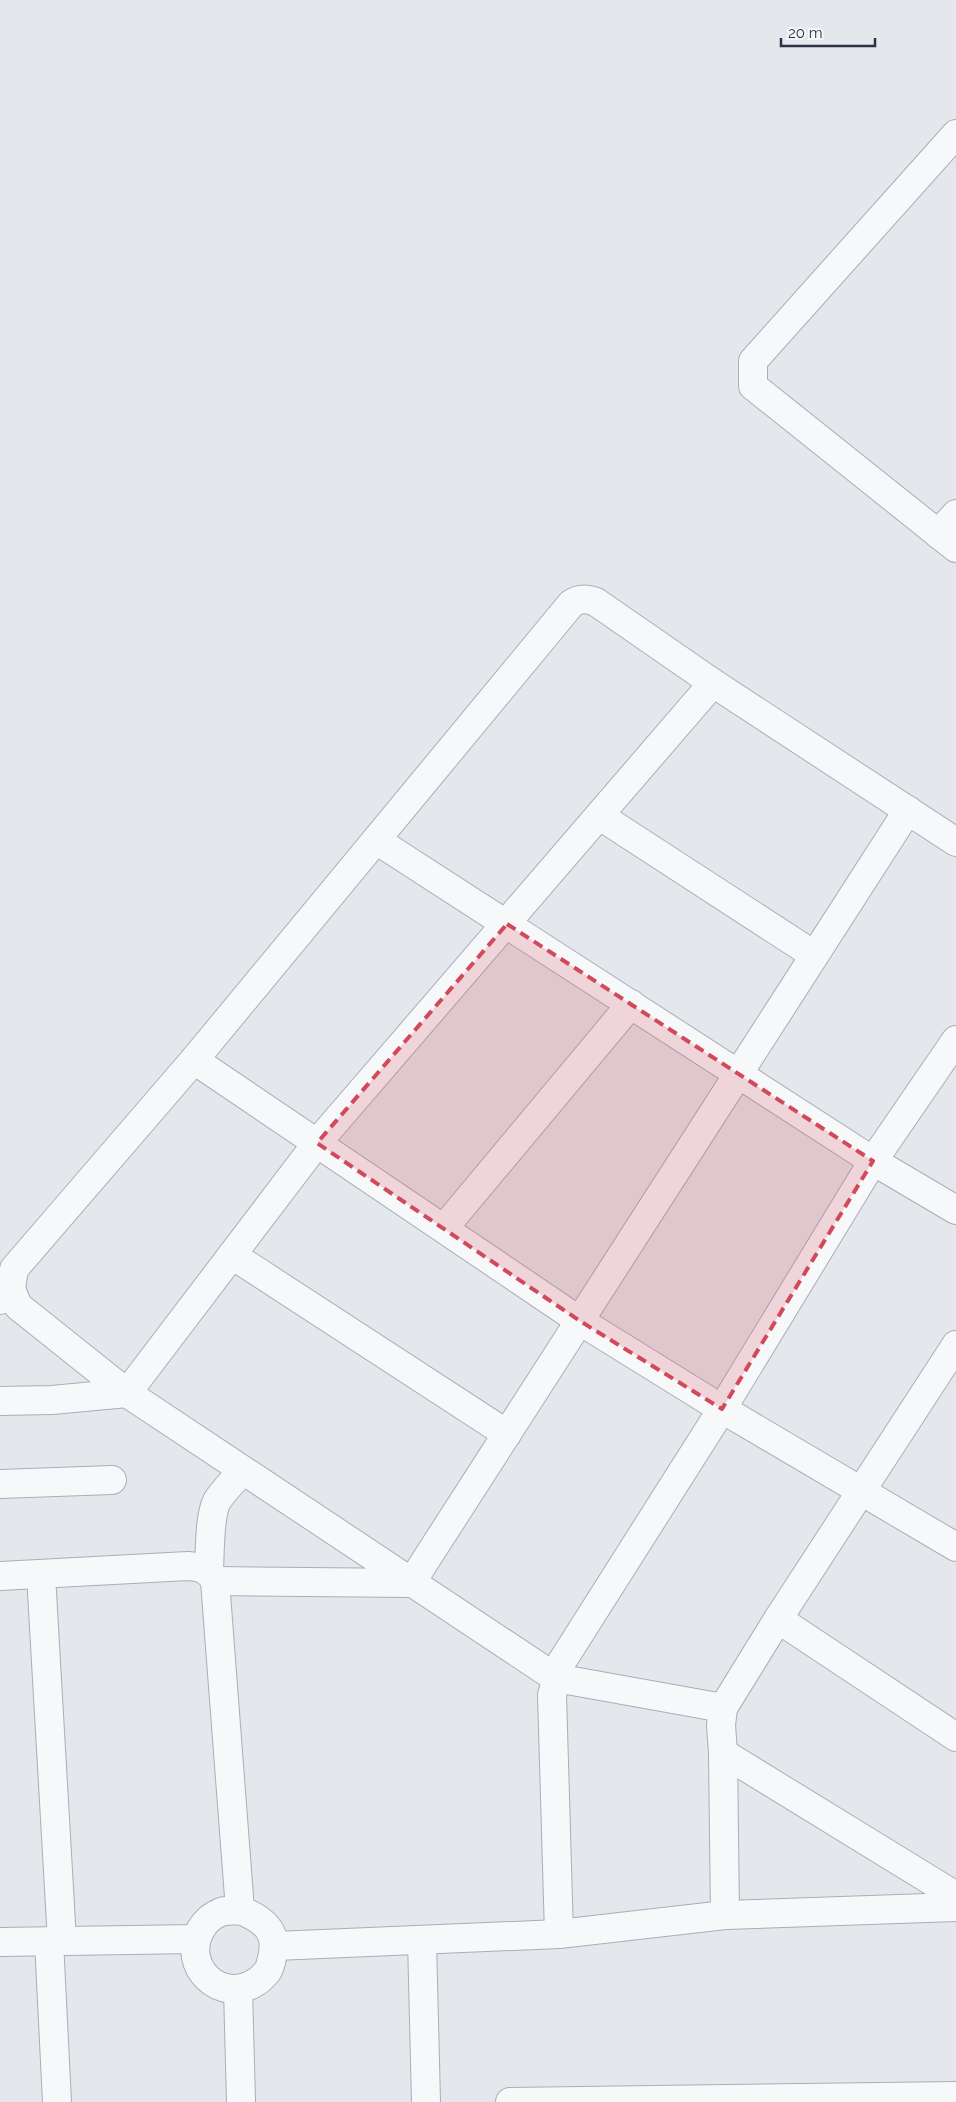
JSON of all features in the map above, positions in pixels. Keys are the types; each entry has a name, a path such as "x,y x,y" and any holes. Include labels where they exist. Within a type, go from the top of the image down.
{"street":[{"path":"956,134 753,361 753,386 947,541 956,514"},
{"path":"723,1708 556,1678 127,1393 6,1295 14,1269 194,1060 576,600 589,599 596,602 713,684 956,842"},
{"path":"0,1401 52,1400 127,1393 317,1142 713,684"},
{"path":"411,1583 908,810"},
{"path":"600,816 814,956"},
{"path":"376,840 873,1161 956,1210"},
{"path":"444,1228 631,1004"},
{"path":"559,1934 552,1695 561,1663 722,1409 873,1161 956,1040"},
{"path":"194,1060 580,1321 722,1409 956,1547"},
{"path":"232,1255 507,1434"},
{"path":"725,1915 721,1725 723,1708 778,1619 862,1493 956,1345"},
{"path":"240,1910 212,1576 211,1533 216,1503 224,1491 243,1471"},
{"path":"0,1484 112,1480"},
{"path":"0,1576 188,1566 199,1567 212,1576 411,1583"},
{"path":"41,1574 56,1941 58,2102"},
{"path":"778,1619 956,1737"},
{"path":"723,1753 956,1896"},
{"path":"275,1946 559,1934 725,1915 956,1907"},
{"path":"240,1910 258,1917 270,1932 275,1946 269,1969 256,1982 238,1989 219,1986 204,1975 195,1958 196,1939 205,1922 221,1912 240,1910"},
{"path":"0,1942 196,1939"},
{"path":"422,1940 426,2102"},
{"path":"238,1989 241,2102"},
{"path":"510,2102 883,2099 956,2096"}],"highlighted area":[{"path":"507,924 873,1161 722,1409 580,1321 317,1143"}]}
